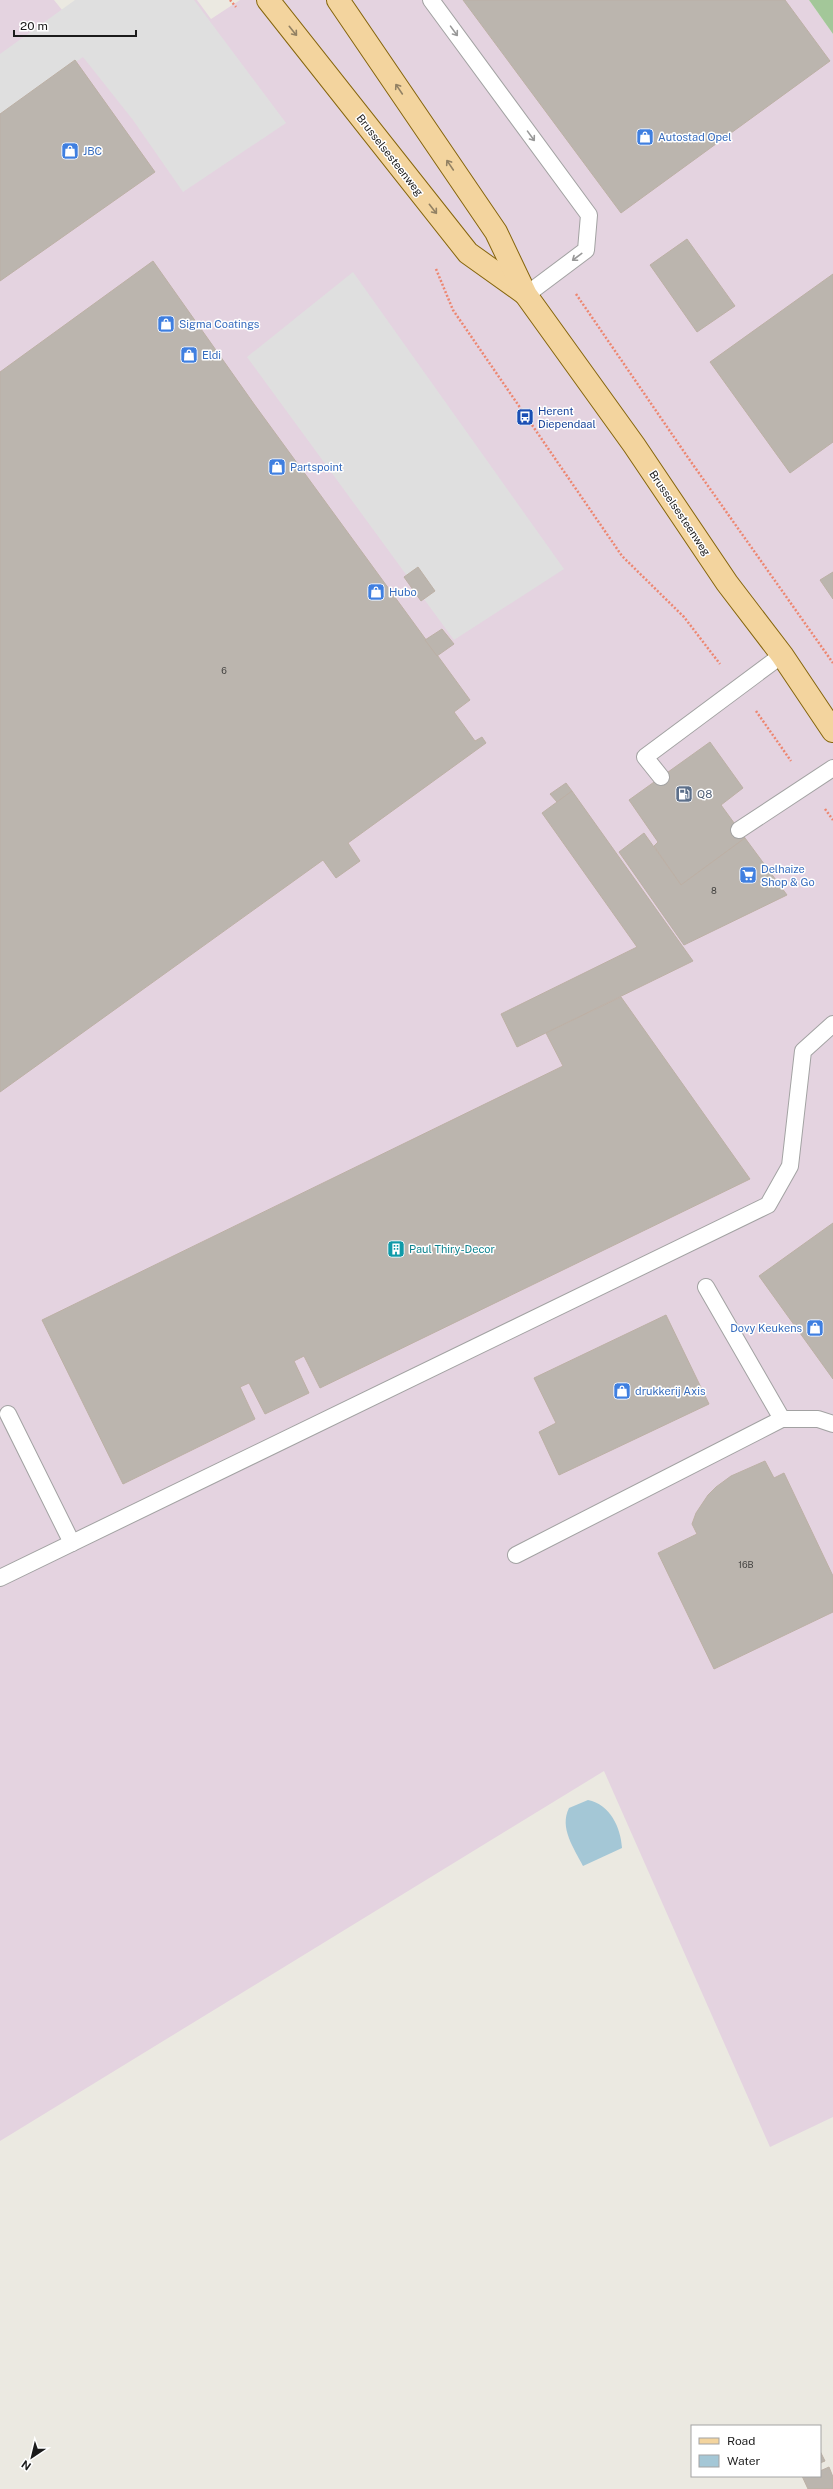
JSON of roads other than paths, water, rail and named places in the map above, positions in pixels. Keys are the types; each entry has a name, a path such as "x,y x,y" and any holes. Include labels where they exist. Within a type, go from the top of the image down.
{"main road":[{"name":"Brusselsesteenweg","path":"268,0 468,253 526,295"},
{"name":"Brusselsesteenweg","path":"338,0 496,232 526,295 634,445 727,583 782,655 833,731"}],"lane":[{"path":"431,0 589,215 586,250 526,295"},
{"path":"661,777 646,757 782,655"},
{"path":"739,830 833,768"},
{"path":"0,1578 768,1205 790,1166 803,1051 833,1024"},
{"path":"706,1287 782,1419"},
{"path":"8,1414 72,1543"},
{"path":"516,1555 782,1419 818,1419 833,1424"}],"water":[{"path":"588,1800 596,1802 602,1806 613,1818 617,1825 622,1848 583,1866 569,1838 566,1815 569,1808"}],"place":[{"name":"Autostad Opel","path":"645,137"},
{"name":"JBC","path":"70,151"},
{"name":"Sigma Coatings","path":"166,324"},
{"name":"Eldi","path":"189,355"},
{"name":"Herent Diependaal","path":"525,417"},
{"name":"Partspoint","path":"277,467"},
{"name":"Hubo","path":"376,592"},
{"name":"Q8","path":"684,794"},
{"name":"Delhaize Shop & Go","path":"748,875"},
{"name":"Paul Thiry-Decor","path":"396,1249"},
{"name":"Dovy Keukens","path":"815,1328"},
{"name":"drukkerij Axis","path":"622,1391"}]}
